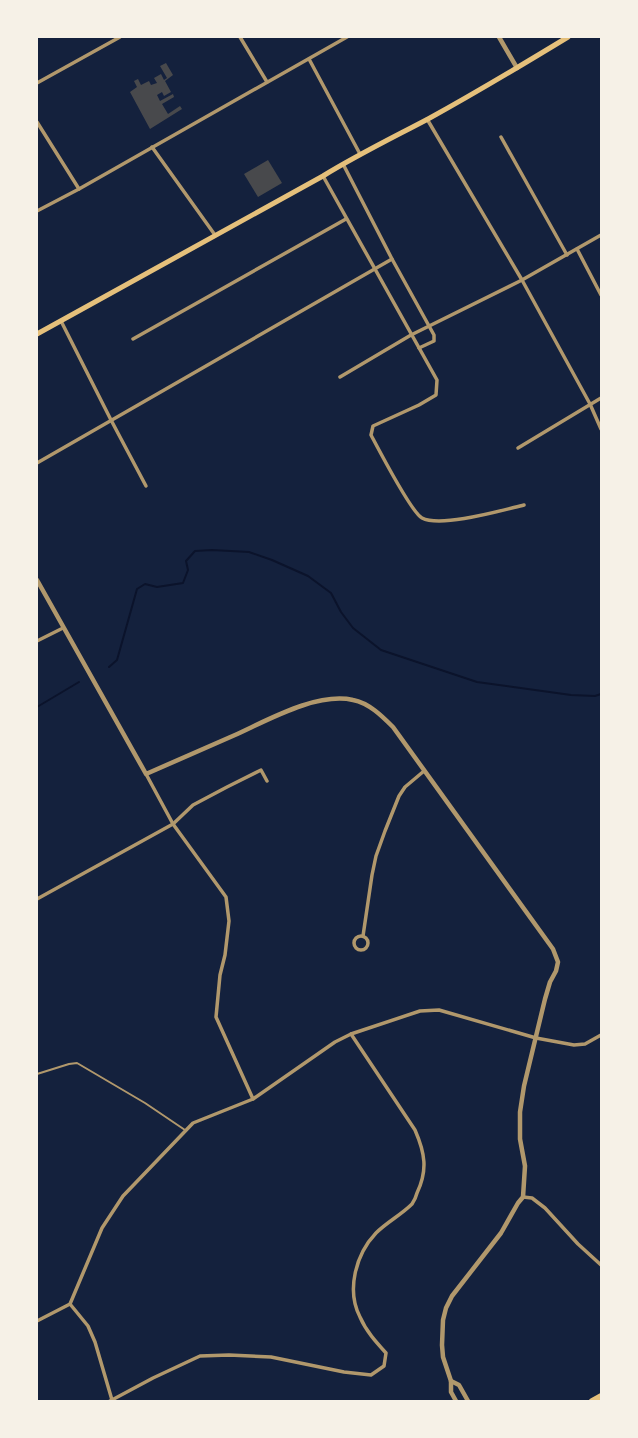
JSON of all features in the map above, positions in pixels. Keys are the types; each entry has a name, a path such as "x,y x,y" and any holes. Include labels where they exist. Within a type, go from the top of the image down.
{"highway":[{"path":"592,1401 601,1396"}],"main road":[{"path":"37,334 323,176 360,154 427,119 568,37"}],"street":[{"path":"37,83 120,37"},
{"path":"240,37 267,82"},
{"path":"37,211 79,189 347,37"},
{"path":"499,37 517,68"},
{"path":"309,58 360,154"},
{"path":"427,119 522,280 590,404 601,428"},
{"path":"37,122 79,189"},
{"path":"501,137 567,255"},
{"path":"152,147 215,235"},
{"path":"343,164 392,259 434,335 434,341 419,348"},
{"path":"323,176 437,380 436,395 419,405 373,426 371,435 412,507 422,518 438,521 473,517 524,504"},
{"path":"133,340 346,219"},
{"path":"340,377 411,335 522,280 601,235"},
{"path":"577,249 601,295"},
{"path":"37,463 392,259"},
{"path":"61,321 146,486"},
{"path":"518,448 601,398"},
{"path":"37,580 173,824 226,897 229,921 225,955 218,986 216,1017 253,1099"},
{"path":"37,641 63,628"},
{"path":"146,774 293,709 319,701 353,700 369,706 393,727 553,949 558,962 545,999 524,1086 520,1112 520,1139 525,1166 523,1197 501,1233 452,1296 446,1308 443,1320 443,1357 451,1381 451,1392 456,1401"},
{"path":"37,898 173,824 193,805 227,786 261,770 267,781"},
{"path":"363,936 372,875 376,856 385,831 399,796 405,787 424,771"},
{"path":"358,936 363,936 368,940 368,945 364,949 358,949 355,946 354,941 358,936"},
{"path":"37,1321 70,1304 102,1228 114,1209 123,1196 193,1123 253,1099 335,1042 351,1034 420,1011 439,1010 536,1038 574,1044 585,1044 601,1035"},
{"path":"70,1304 88,1326 95,1342 111,1400 200,1356 229,1354 271,1357 344,1372 371,1375 384,1366 386,1354 372,1338 359,1316 353,1292 356,1268 365,1246 377,1232 412,1203 421,1185 425,1164 422,1146 415,1130 351,1034"},
{"path":"523,1197 532,1198 545,1208 578,1244 601,1265"},
{"path":"451,1381 459,1385 468,1401"}],"lane":[{"path":"37,1074 69,1064 77,1064 145,1103 186,1131"}],"building":[{"path":"166,63 173,75 165,81 171,92 164,96 162,92 157,95 160,101 173,94 174,97 162,104 168,114 180,106 182,109 150,129 130,92 137,87 134,81 138,79 141,85 149,81 151,85 157,83 154,78 161,74 164,80 167,78 160,66"},
{"path":"268,160 282,183 258,197 244,174"}],"waterway":[{"path":"109,667 117,660 137,589 145,584 157,587 183,583 188,570 186,561 195,551 212,550 249,552 272,560 308,576 331,593 341,612 353,628 381,650 477,682 571,695 595,696 601,694"},
{"path":"37,707 79,682"}]}
